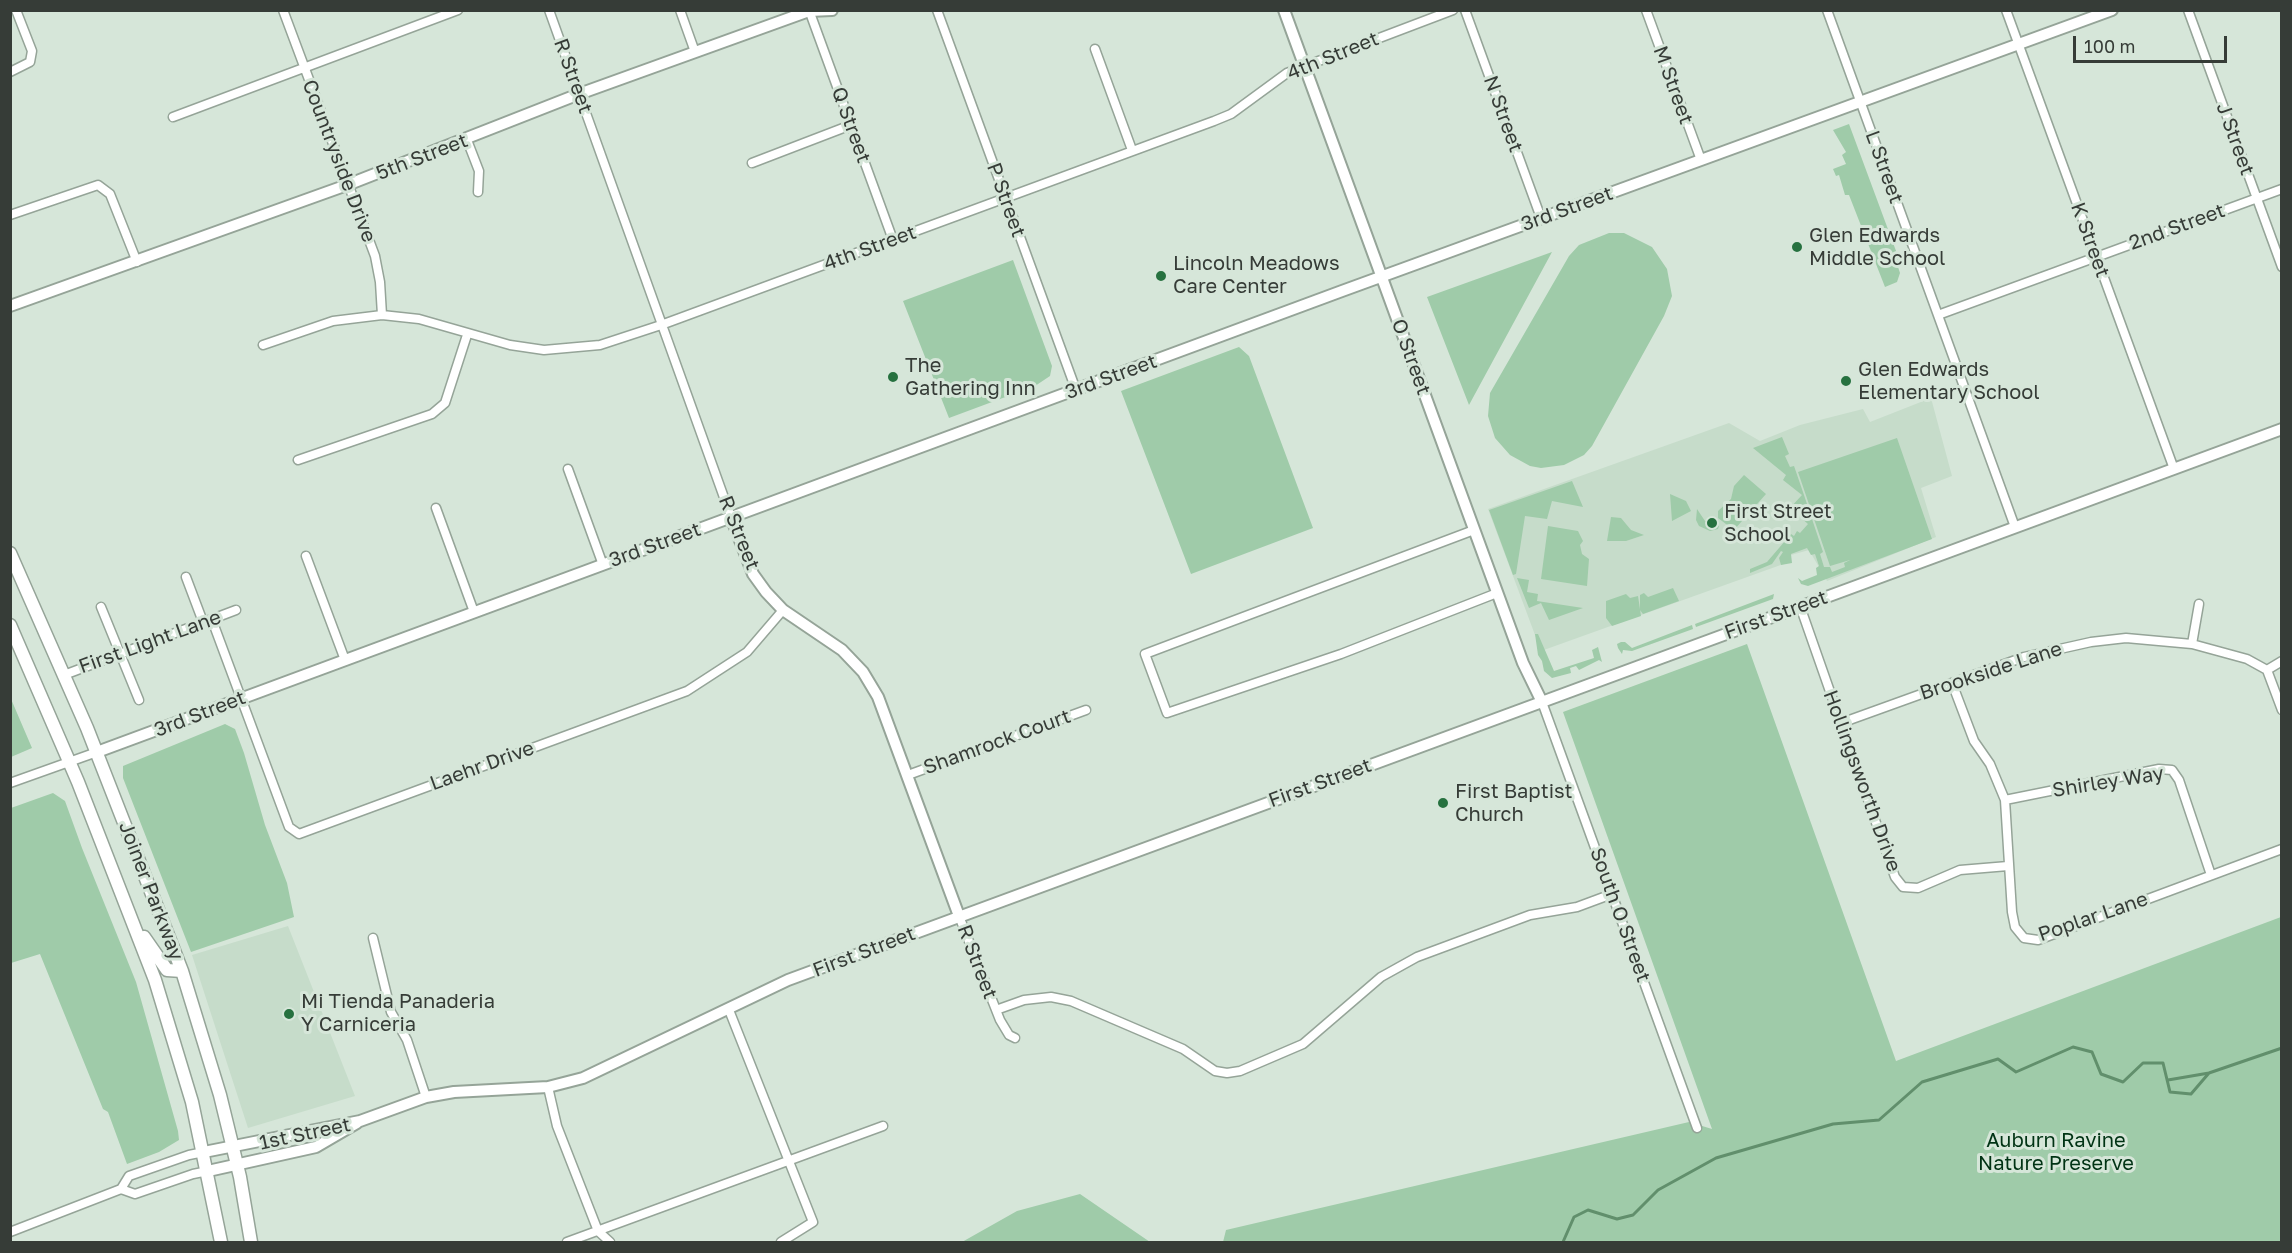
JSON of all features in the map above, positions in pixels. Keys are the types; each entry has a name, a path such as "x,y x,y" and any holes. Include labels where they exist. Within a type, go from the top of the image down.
{"main road":[{"name":"Joiner Parkway","path":"10,553 14,568 97,752 182,971 212,1066 233,1148 251,1242"},
{"name":"Joiner Parkway","path":"10,625 70,762 130,913 173,1037 204,1152 221,1242"},
{"path":"130,913 166,970 182,971"}],"street":[{"path":"10,72 30,62 32,51 16,10"},
{"name":"Countryside Drive","path":"283,10 375,256 380,282 382,315"},
{"path":"173,117 458,10"},
{"name":"R Street","path":"549,10 753,574 783,610 842,650 863,672 882,706 996,1010 1004,1029 1016,1038"},
{"path":"680,10 695,52"},
{"name":"5th Street","path":"10,306 347,185 467,140 579,94 695,52 809,11 832,10"},
{"name":"P Street","path":"937,10 1076,390"},
{"name":"O Street","path":"1284,10 1523,663 1542,702"},
{"name":"4th Street","path":"263,345 333,321 382,315 419,319 467,335 544,350 600,345 893,240 1231,114 1276,80 1304,65 1454,10"},
{"name":"N Street","path":"1465,10 1540,218"},
{"name":"M Street","path":"1646,10 1701,160"},
{"name":"L Street","path":"1827,10 2015,526"},
{"name":"K Street","path":"2006,10 2174,469"},
{"name":"3rd Street","path":"10,783 1540,218 2112,10"},
{"name":"J Street","path":"2188,10 2282,267"},
{"name":"Q Street","path":"809,11 893,240"},
{"path":"1095,49 1132,150"},
{"path":"752,163 851,125"},
{"path":"467,140 479,171 478,192"},
{"path":"10,215 98,185 110,194 137,262"},
{"name":"2nd Street","path":"1938,315 2282,189"},
{"path":"298,460 432,414 445,403 467,335"},
{"name":"First Street","path":"360,1121 426,1097 454,1092 548,1088 607,1068 788,980 2282,429"},
{"path":"568,469 603,565"},
{"path":"436,508 474,612"},
{"path":"1474,530 1145,654 1167,713 1341,654 1497,593"},
{"path":"306,556 345,660"},
{"path":"186,577 242,698"},
{"path":"2192,644 2199,604"},
{"name":"Hollingsworth Drive","path":"1800,606 1895,877 1903,887 1918,888 1960,870 2008,866"},
{"path":"101,607 139,700"},
{"name":"First Light Lane","path":"64,675 236,610"},
{"name":"Laehr Drive","path":"242,698 289,827 299,834 687,691 747,652 783,610"},
{"name":"Brookside Lane","path":"1841,723 2024,657 2091,642 2126,638 2192,644 2247,659 2267,670"},
{"path":"2282,661 2267,670 2282,710"},
{"name":"Poplar Lane","path":"1952,683 1974,741 1990,764 2005,800 2014,927 2024,938 2038,940 2282,849"},
{"name":"South O Street","path":"1542,702 1697,1128"},
{"name":"Shamrock Court","path":"908,775 1086,710"},
{"name":"Shirley Way","path":"2005,800 2159,769 2172,770 2179,780 2211,875"},
{"path":"996,1010 1024,1000 1050,997 1071,1001 1183,1049 1215,1071 1227,1074 1240,1071 1303,1044 1382,977 1417,957 1530,915 1577,907 1612,894"},
{"path":"373,938 391,1012 406,1040 426,1097"},
{"path":"729,1010 813,1222 782,1242"},
{"path":"548,1088 557,1126 598,1231 610,1242"},
{"name":"1st Street","path":"121,1188 135,1194 193,1174 316,1147 360,1121"},
{"name":"1st Street","path":"10,1232 121,1188 129,1176 189,1155 360,1121"},
{"path":"567,1242 883,1126"}],"shaded area":[{"name":"First Street School","path":"1931,398 1952,476 1921,488 1936,537 1827,581 1809,550 1791,555 1789,562 1541,651 1488,509 1729,423 1760,441 1800,425 1863,409 1870,422"},
{"path":"288,926 355,1096 248,1128 192,955"}],"green space":[{"path":"1849,124 1899,259 1896,261 1900,273 1897,282 1885,287 1849,195 1845,195 1839,175 1836,176 1833,169 1846,164 1842,155 1846,152 1833,130"},
{"path":"1609,233 1624,233 1652,247 1667,269 1672,296 1664,316 1592,446 1584,455 1564,465 1541,468 1530,466 1510,455 1495,438 1488,416 1490,393 1569,256 1579,245"},
{"path":"1552,252 1469,405 1427,297"},
{"path":"1013,260 1052,366 1050,376 1035,386 949,418 903,301"},
{"path":"1239,347 1249,356 1313,528 1191,574 1121,391"},
{"path":"1782,437 1789,454 1785,456 1790,467 1794,466 1823,552 1820,554 1824,567 1830,567 1832,572 1845,567 1844,563 1850,560 1830,566 1798,472 1897,438 1932,539 1808,586 1801,584 1798,578 1802,581 1817,575 1816,568 1819,566 1815,554 1811,555 1807,548 1791,554 1792,563 1781,565 1779,558 1783,552 1781,551 1772,564 1750,573 1750,569 1767,562 1791,534 1794,536 1797,531 1800,533 1808,524 1800,517 1803,512 1798,509 1794,512 1790,508 1802,495 1783,480 1786,475 1753,448"},
{"path":"1744,475 1766,494 1734,530 1718,518 1718,511 1731,499 1734,486"},
{"path":"1572,481 1583,507 1552,501 1547,519 1525,516 1516,574 1513,575 1489,510"},
{"path":"1670,494 1686,501 1691,511 1672,521"},
{"path":"1697,509 1705,521 1714,522 1719,526 1718,529 1710,531 1699,526 1696,520"},
{"path":"1611,517 1621,518 1631,530 1644,535 1626,541 1607,541"},
{"path":"1548,526 1578,531 1583,541 1580,545 1582,554 1589,559 1587,586 1541,579"},
{"path":"1517,578 1529,580 1527,592 1538,594 1537,601 1583,608 1549,620 1541,603 1529,608"},
{"path":"1673,588 1679,601 1643,614 1640,610 1640,595 1644,593 1648,597"},
{"path":"1626,594 1630,598 1638,596 1641,616 1612,626 1606,618 1606,601"},
{"path":"1774,594 1773,599 1696,627 1695,624"},
{"path":"1692,625 1693,629 1632,651 1623,650 1622,654 1618,648 1617,644 1621,642 1625,642 1632,648"},
{"path":"1535,634 1538,634 1554,671 1594,658 1592,650 1598,647 1602,662 1599,660 1579,670 1576,666 1570,668 1571,673 1552,678 1544,671 1538,655"},
{"name":"Auburn Ravine Nature Preserve","path":"1747,644 1896,1061 2281,917 2281,1242 1223,1242 1226,1230 1689,1122 1712,1129 1563,712"},
{"path":"11,699 32,748 10,757"},
{"path":"225,724 235,729 244,753 265,825 287,883 294,917 191,952 123,778 123,766"},
{"path":"53,793 65,801 136,982 178,1131 179,1140 159,1152 127,1164 108,1112 103,1109 40,954 11,963 11,808"},
{"path":"1080,1194 1150,1242 962,1242 1017,1211"}],"waterway":[{"path":"1563,1242 1574,1217 1588,1210 1617,1219 1633,1215 1658,1190 1716,1158 1833,1124 1879,1120 1922,1082 1998,1059 2016,1072 2073,1047 2092,1052 2101,1074 2123,1082 2143,1063 2163,1063 2170,1092 2191,1094 2209,1073 2282,1048"},
{"path":"2168,1080 2209,1073"}],"place":[{"name":"Glen Edwards Middle School","path":"1797,247"},
{"name":"Lincoln Meadows Care Center","path":"1161,276"},
{"name":"The Gathering Inn","path":"893,377"},
{"name":"Glen Edwards Elementary School","path":"1846,381"},
{"name":"First Street School","path":"1712,523"},
{"name":"First Baptist Church","path":"1443,803"},
{"name":"Mi Tienda Panaderia Y Carniceria","path":"289,1014"}]}
